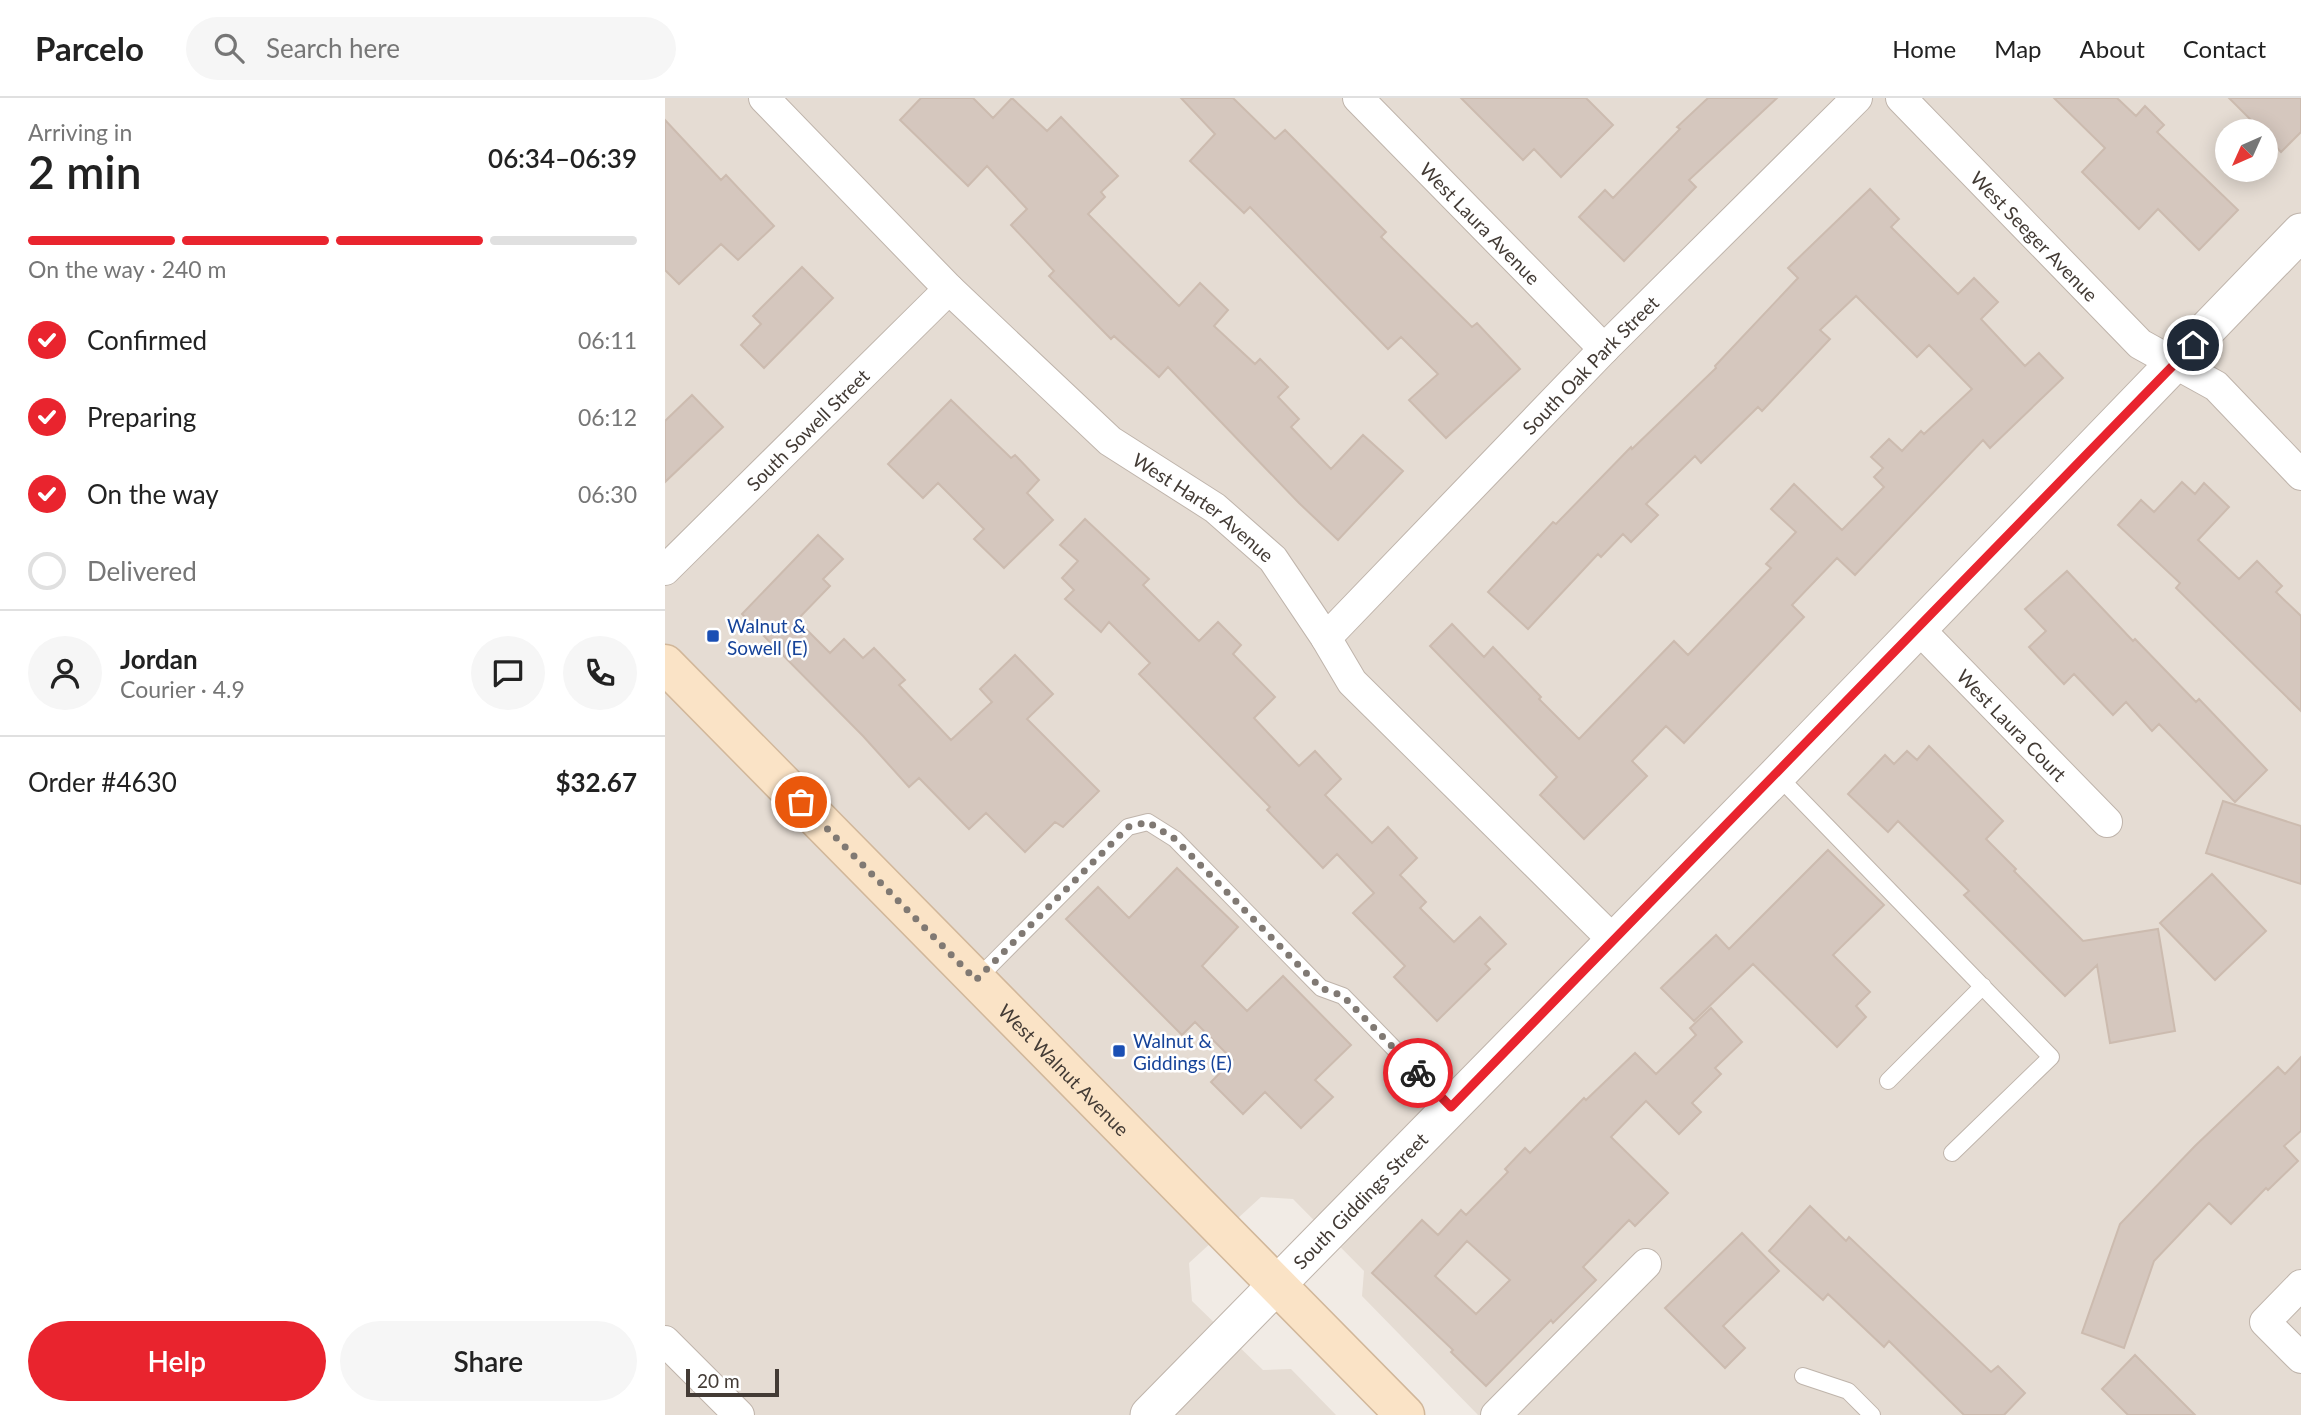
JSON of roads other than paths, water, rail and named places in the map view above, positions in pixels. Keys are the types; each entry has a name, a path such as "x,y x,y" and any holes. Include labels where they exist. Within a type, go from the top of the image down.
{"main road":[{"name":"West Walnut Avenue","path":"665,664 1405,1415"}],"street":[{"name":"West Harter Avenue","path":"764,98 949,289 1110,441 1215,508 1273,559 1327,638 1352,682 1614,941"},
{"name":"West Laura Avenue","path":"1357,98 1604,349"},
{"name":"South Oak Park Street","path":"1327,638 1604,349 1857,98"},
{"name":"West Seeger Avenue","path":"1901,98 2140,344 2216,386 2301,475"},
{"name":"South Giddings Street","path":"1149,1415 1777,775 2301,232"},
{"name":"South Sowell Street","path":"665,570 949,289"},
{"name":"West Laura Court","path":"1918,628 2107,821"},
{"path":"1496,1415 1646,1264"},
{"path":"2301,1285 2265,1322 2301,1358"},
{"path":"665,1341 739,1415"}],"lane":[{"path":"1777,775 2051,1057 1952,1153"},
{"path":"976,980 1128,827 1148,822 1175,839 1321,988 1343,996 1451,1107"},
{"path":"1888,1081 1983,986"},
{"path":"1803,1376 1848,1391 1872,1415"}],"place":[{"name":"Walnut & Sowell (E)","path":"713,636"},
{"name":"Walnut & Giddings (E)","path":"1119,1051"}]}
